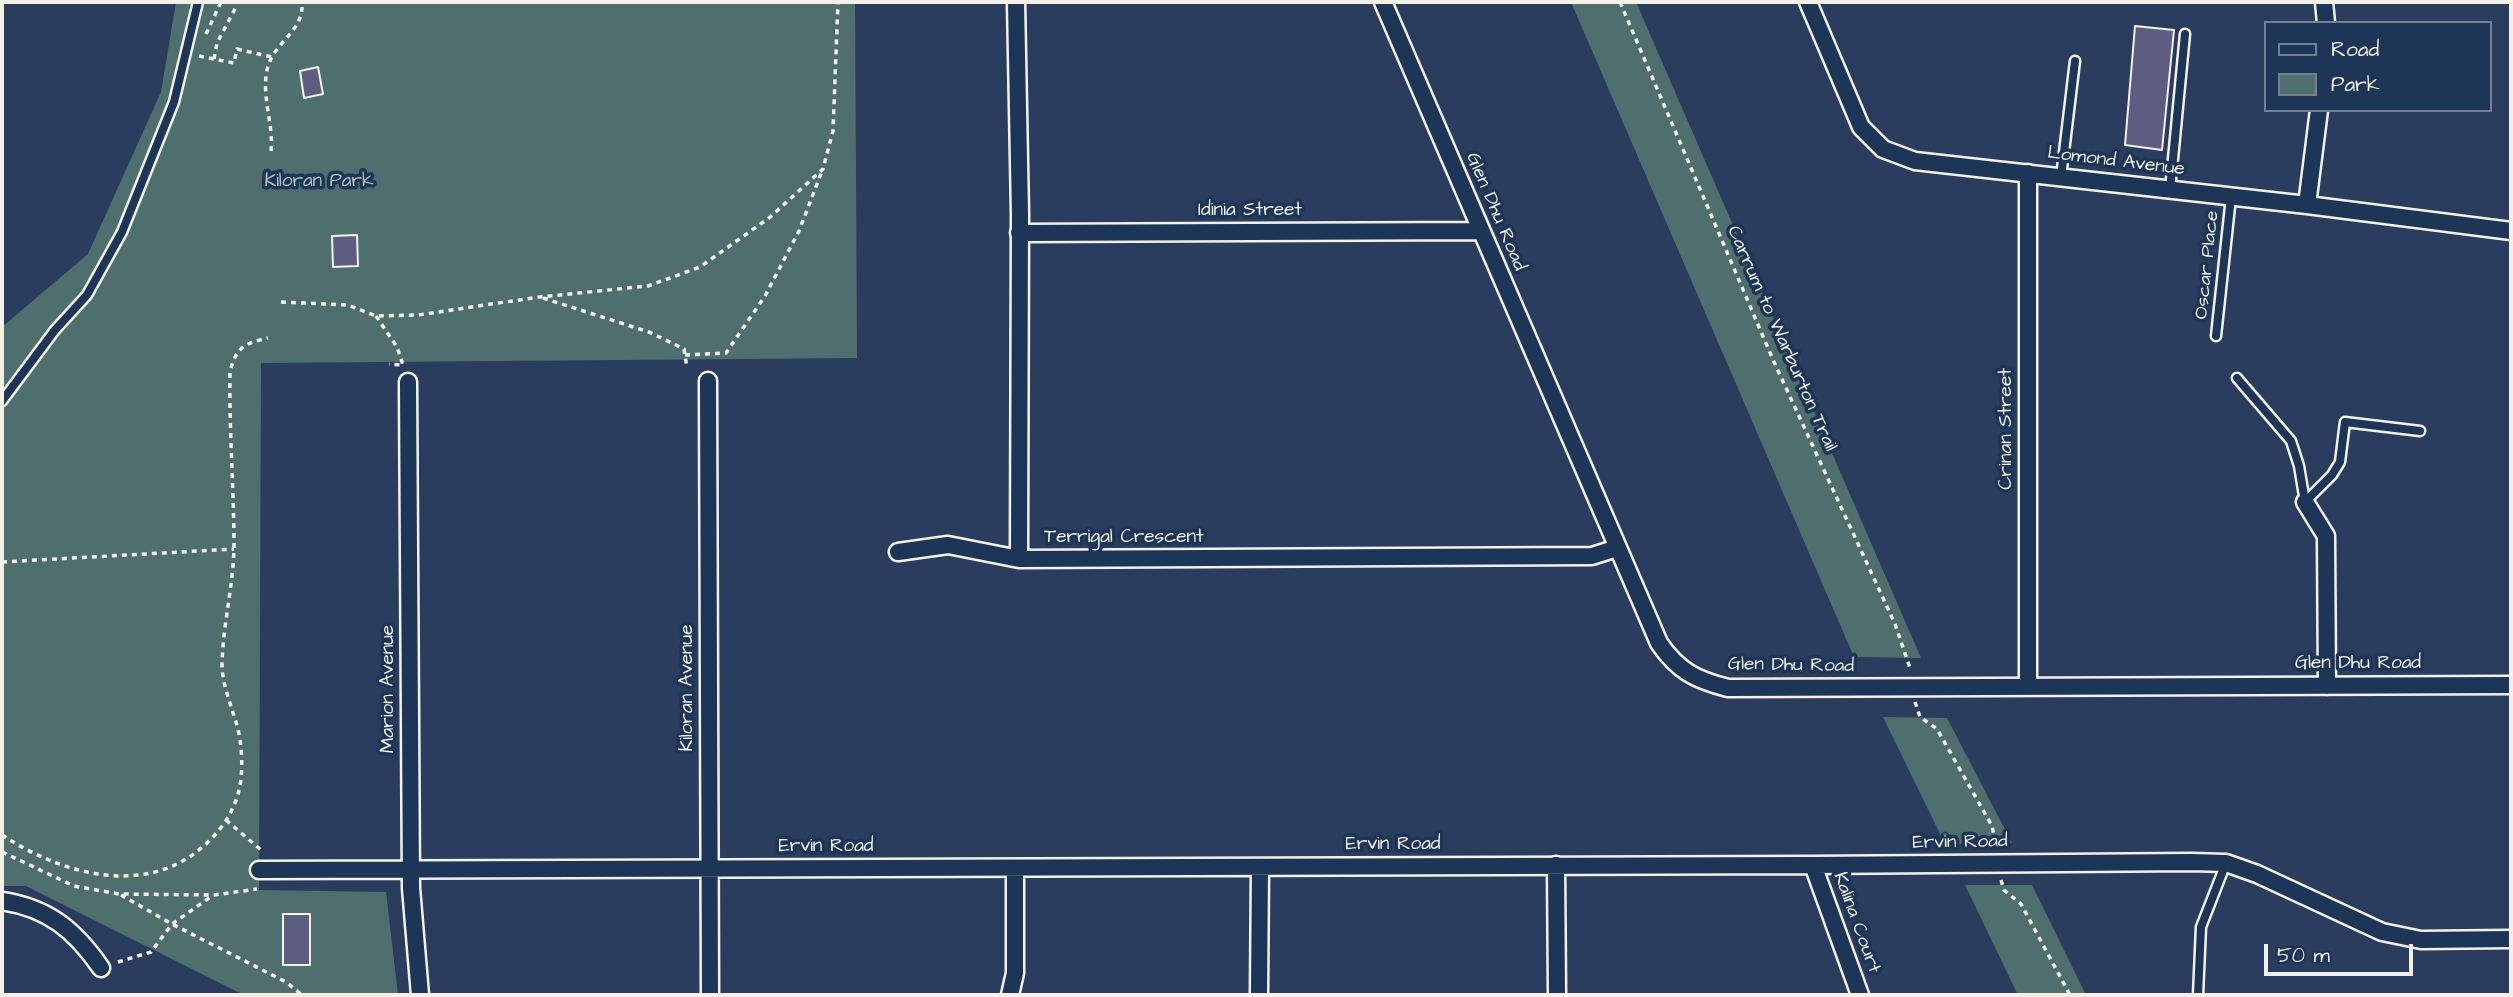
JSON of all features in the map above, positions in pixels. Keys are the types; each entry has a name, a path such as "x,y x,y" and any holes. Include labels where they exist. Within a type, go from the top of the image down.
{"street":[{"name":"Terrigal Crescent","path":"1016,2 1019,559 1592,556 1617,548"},
{"name":"Glen Dhu Road","path":"1383,2 1659,643 1678,666 1702,682 1728,688 2511,685"},
{"name":"Lomond Avenue","path":"1808,2 1861,127 1883,149 1915,161 2511,231"},
{"path":"2324,2 2326,21"},
{"path":"2307,205 2319,112"},
{"name":"Crinan Street","path":"2028,173 2028,685"},
{"name":"Idinia Street","path":"1019,233 1481,231"},
{"name":"Kiloran Avenue","path":"708,381 710,995"},
{"name":"Marion Avenue","path":"408,382 411,869 419,995"},
{"path":"2305,502 2326,536 2327,685"},
{"path":"898,552 948,545 1019,559"},
{"name":"Ervin Road","path":"259,870 2226,863 2257,874 2382,932 2421,940 2511,939"},
{"path":"1556,865 1557,995"},
{"name":"Kalina Court","path":"1813,865 1860,995"},
{"path":"1259,995 1260,867"},
{"path":"1010,995 1015,973 1015,868"},
{"path":"2,901 48,915 84,943 101,968"}],"lane":[{"path":"2,401 55,330 87,295 122,232 174,102 198,2"},
{"path":"2170,190 2185,34"},
{"path":"2062,177 2075,61"},
{"name":"Oscar Place","path":"2216,336 2231,197"},
{"path":"2237,378 2291,441 2299,466 2305,502"},
{"path":"2305,502 2332,475 2340,462 2345,422 2420,431"},
{"path":"2198,995 2202,927 2226,863"}],"path":[{"path":"203,39 221,2"},
{"path":"271,151 272,129 266,99 266,81 272,57 301,21 302,2"},
{"path":"685,355 726,353 765,296 799,231 823,169 833,131 838,2"},
{"name":"Carrum to Warburton Trail","path":"1620,2 1774,362 1895,624 1914,688"},
{"path":"214,60 217,43 236,7"},
{"path":"199,57 233,63 237,49 272,57"},
{"path":"281,302 348,305 376,316 431,314 539,297 649,286 700,267 769,219 823,169"},
{"path":"539,297 649,332 684,349 687,368"},
{"path":"376,316 397,347 403,365 388,364"},
{"path":"2,835 50,862 89,874 135,877 159,871 196,853 220,831 226,820 238,795 242,761 222,665 234,549 230,372 233,360 247,342 268,338"},
{"path":"2,562 234,549"},
{"path":"1920,717 1937,729 1992,827"},
{"path":"226,820 261,850"},
{"path":"2,852 74,886 119,894 214,895 265,889"},
{"path":"119,894 286,982 302,995"},
{"path":"101,968 151,952 172,924 214,895"},
{"path":"2021,904 2070,995"}],"green space":[{"name":"Kiloran Park","path":"176,2 855,2 857,358 261,363 259,890 386,892 398,995 244,995 26,886 2,886 2,327 88,254 161,92"},
{"path":"1571,2 1636,2 1921,658 1854,657"},
{"path":"1883,717 1947,718 2012,843 1945,844"},
{"path":"1965,885 2032,885 2086,995 2018,995"}],"building":[{"path":"2135,26 2174,30 2162,150 2125,145"},
{"path":"318,67 323,94 304,98 300,71"},
{"path":"357,235 358,266 333,267 332,236"},
{"path":"283,914 310,914 310,965 283,965"}]}
